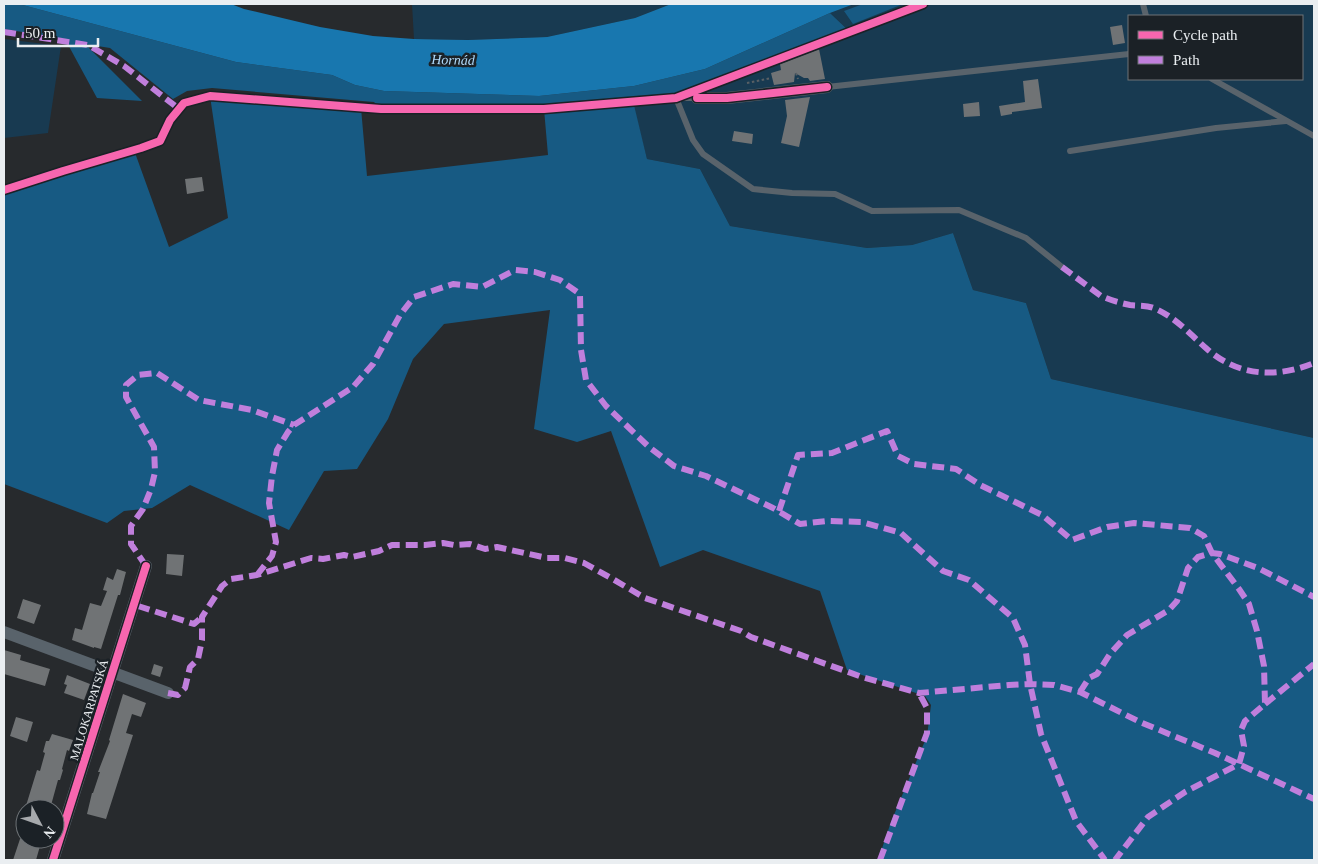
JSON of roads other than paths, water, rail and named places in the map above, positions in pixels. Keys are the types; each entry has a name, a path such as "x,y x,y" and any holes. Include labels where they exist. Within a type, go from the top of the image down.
{"street":[{"path":"696,98 727,98 827,87"},
{"name":"MALOKARPATSKÁ","path":"53,860 146,566"},
{"path":"4,632 168,693"}],"lane":[{"path":"676,98 923,4"},
{"path":"827,87 1128,54"},
{"path":"1214,80 1314,136"},
{"path":"4,190 160,141 170,120 184,103 210,96 381,109 544,109 696,98"},
{"path":"676,98 693,140 702,154 753,189 792,193 835,194 872,211 959,210 1026,238 1062,267"},
{"path":"1070,152 1216,128 1286,121"}],"water":[{"name":"Hornád","path":"19,4 231,4 244,9 320,27 373,36 468,40 547,37 635,18 671,4 854,4 705,69 634,86 539,96 384,91 355,85 332,75 236,62"}]}
